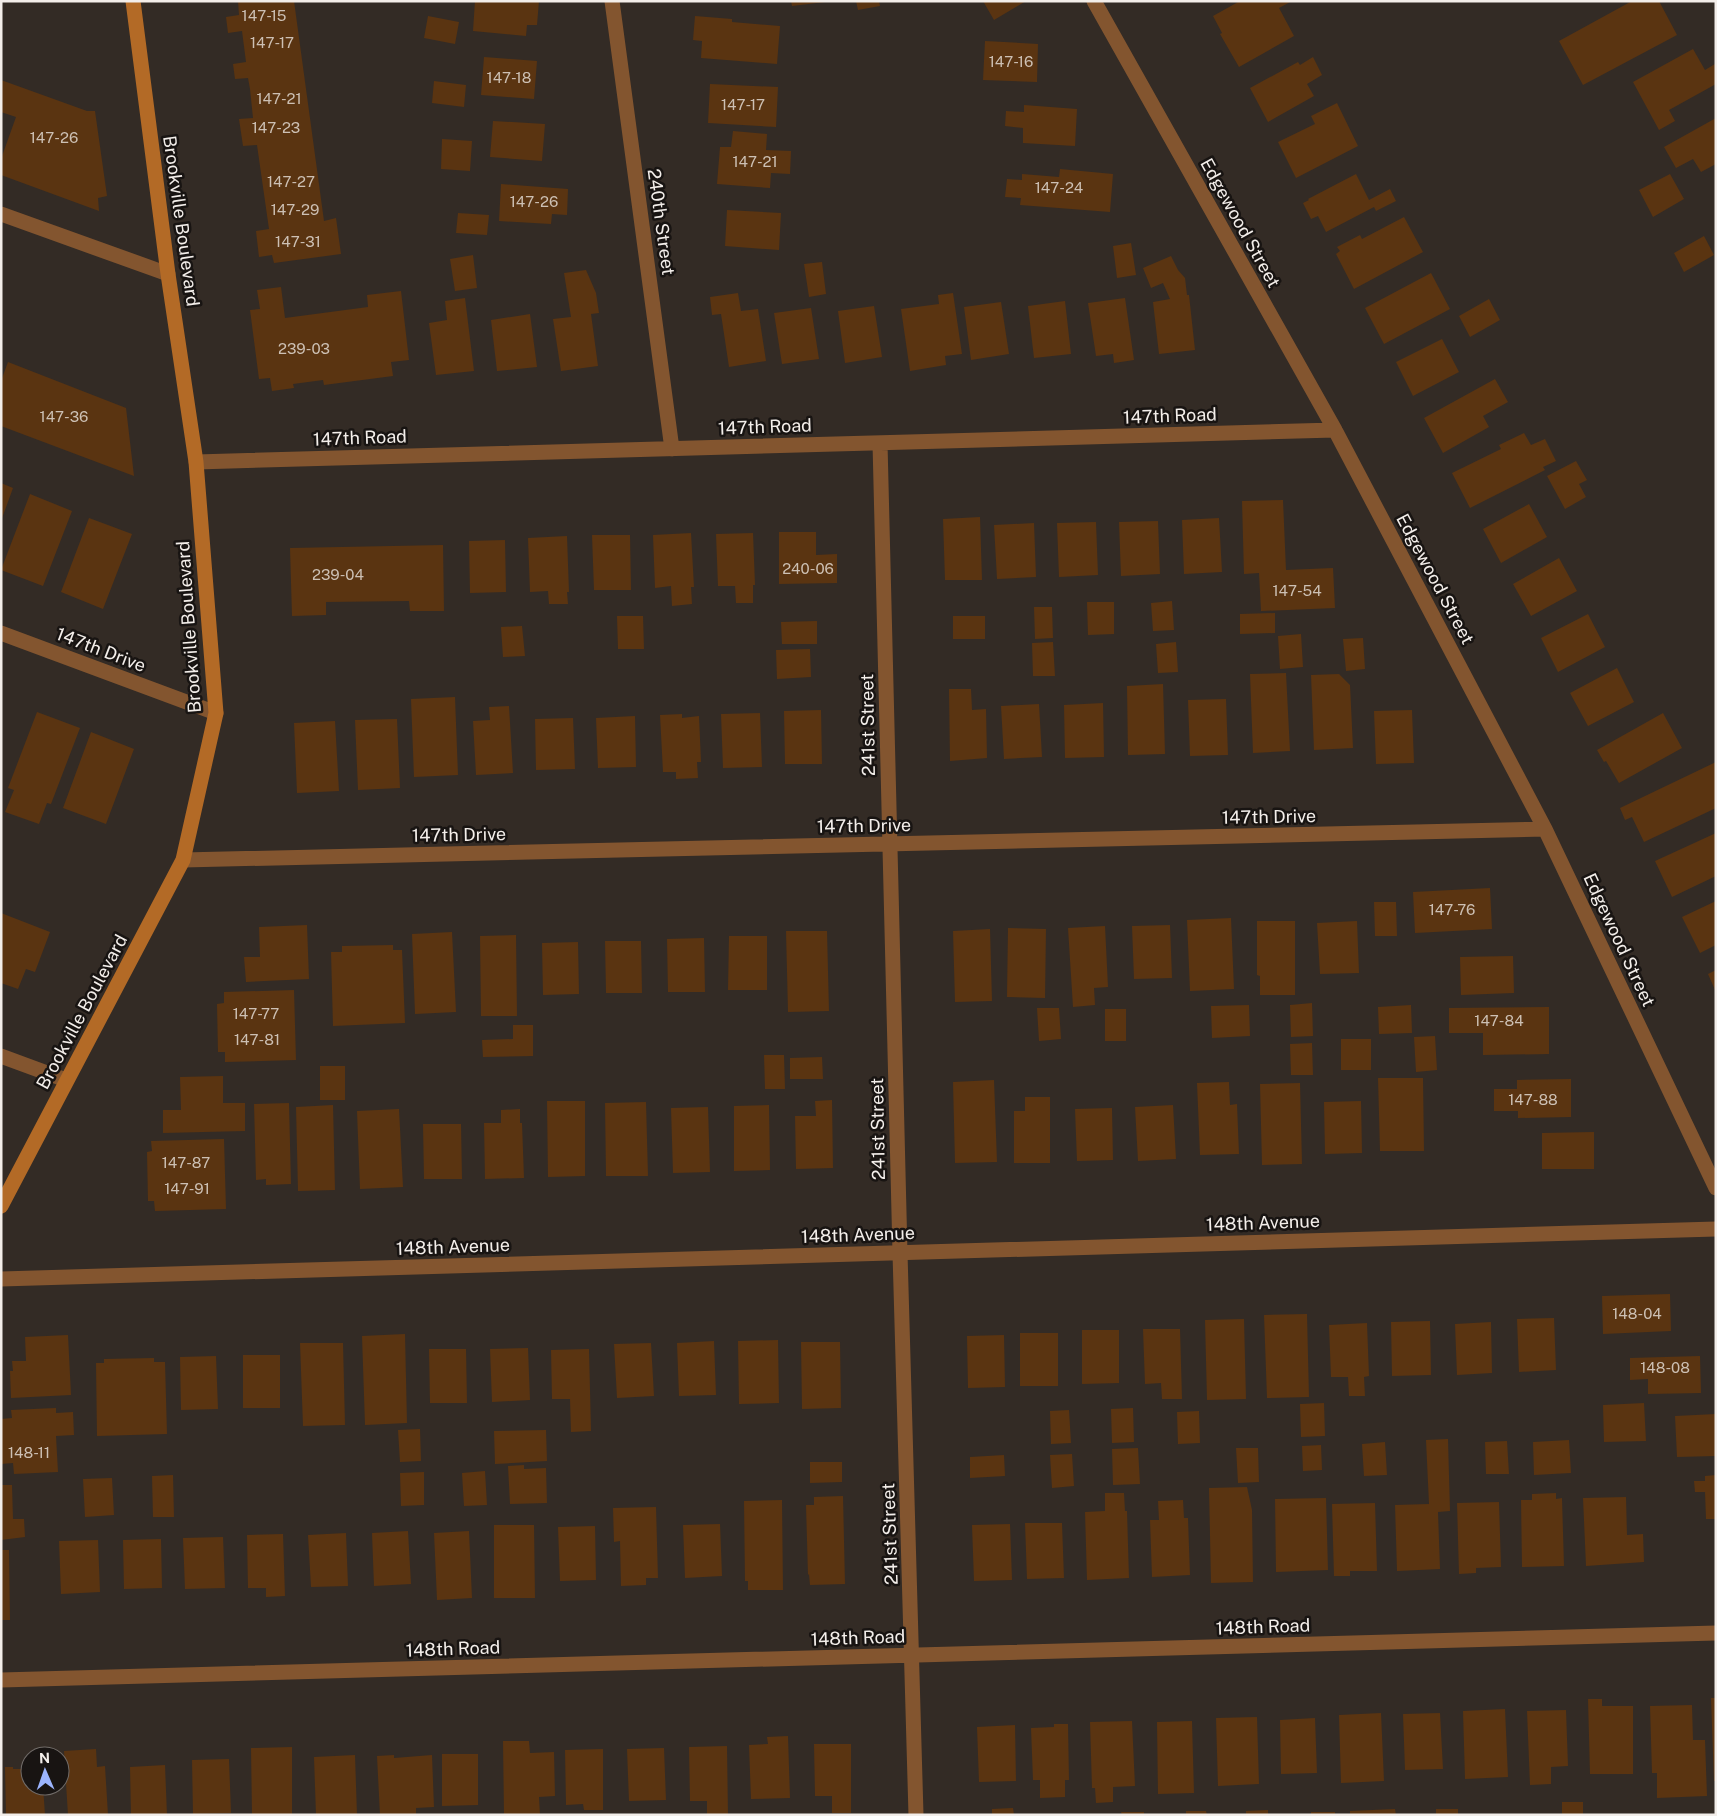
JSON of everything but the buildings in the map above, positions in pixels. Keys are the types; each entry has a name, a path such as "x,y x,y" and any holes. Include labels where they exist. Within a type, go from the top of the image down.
{"street":[{"name":"Brookville Boulevard","path":"1,1206 184,860 216,713 196,462 168,274 133,1"},
{"name":"240th Street","path":"612,1 672,449"},
{"name":"Edgewood Street","path":"1094,1 1335,430 1545,829 1716,1188"},
{"path":"1,214 168,274"},
{"name":"147th Road","path":"196,462 1335,430"},
{"name":"241st Street","path":"880,443 916,1815"},
{"name":"147th Drive","path":"1,633 216,713"},
{"name":"147th Drive","path":"184,860 1545,829"},
{"path":"1,1056 66,1080"},
{"name":"148th Avenue","path":"1,1279 1716,1229"},
{"name":"148th Road","path":"1,1680 1716,1634"}]}
